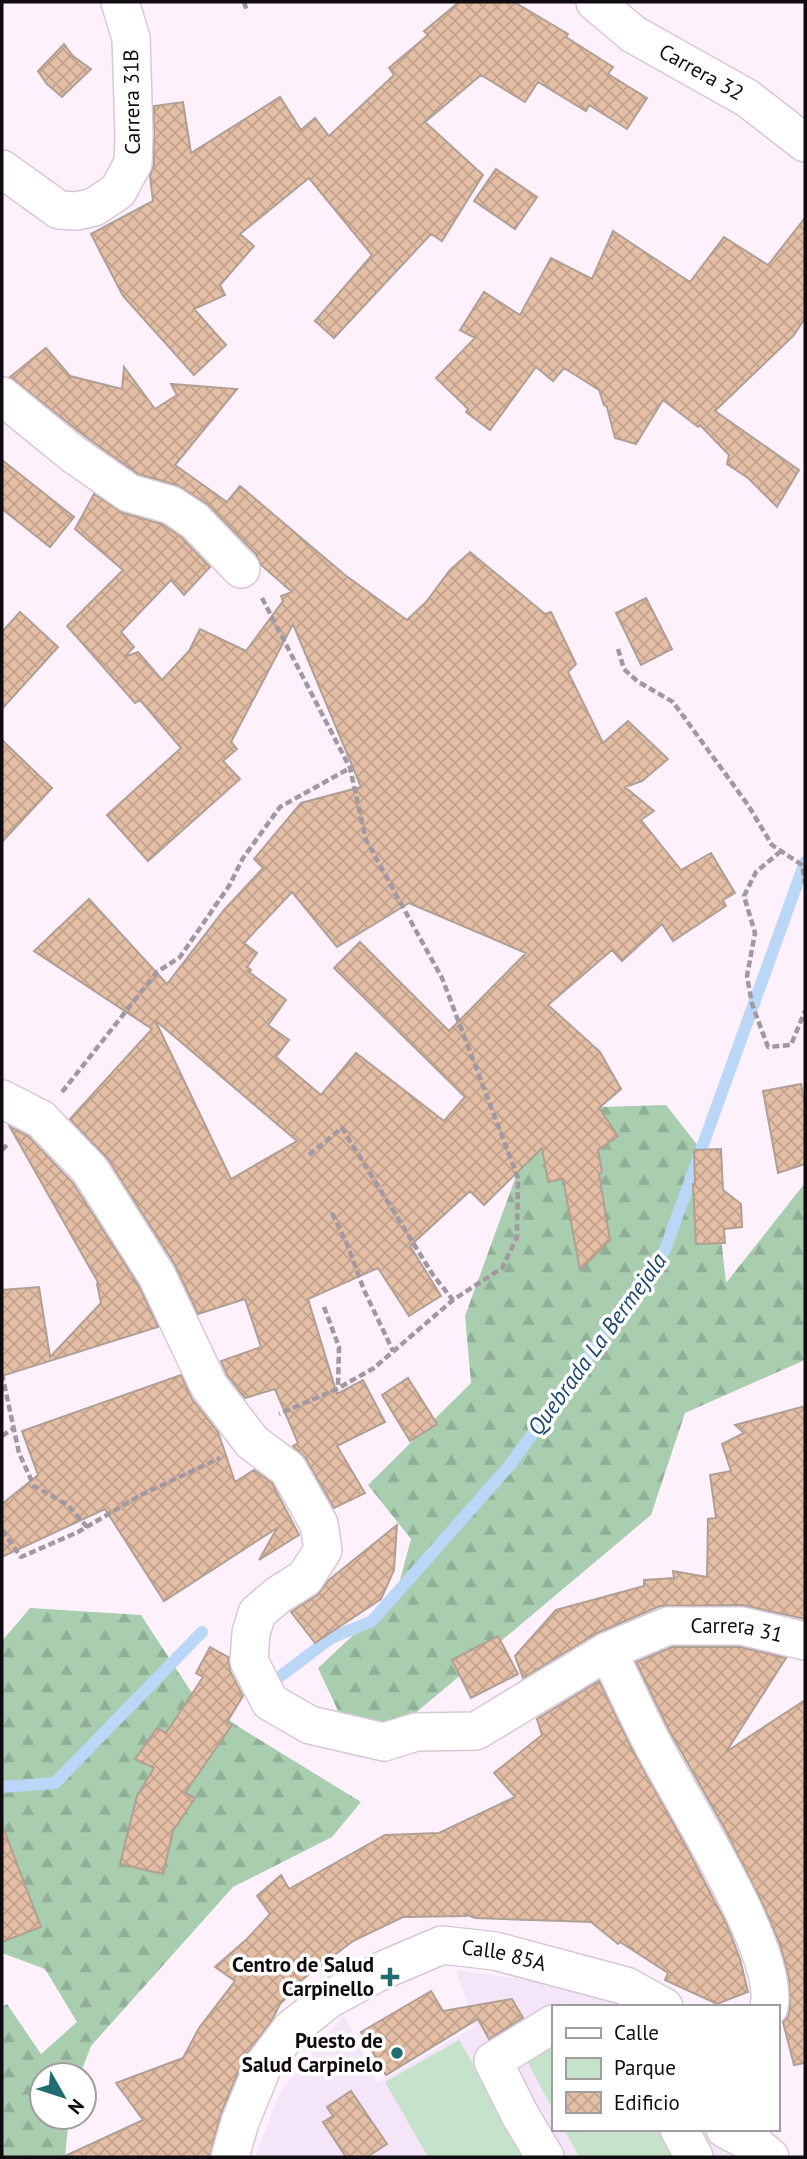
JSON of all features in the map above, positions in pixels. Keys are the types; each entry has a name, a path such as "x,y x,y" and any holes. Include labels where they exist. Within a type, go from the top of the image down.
{"street":[{"name":"Carrera 31B","path":"2,169 60,210 77,211 94,207 118,191 133,163 134,134 131,38 120,2"},
{"name":"Carrera 32","path":"596,2 634,34 747,98 805,143"},
{"path":"2,396 73,454 129,493 171,505 195,521 241,569"},
{"path":"2,1099 41,1119 90,1170 157,1276 209,1385 246,1436 288,1469 319,1524 323,1550 305,1578 278,1595 257,1613 251,1633 249,1661 270,1702 310,1725 384,1742 416,1732 476,1731 608,1651 651,1741 731,1885 756,1940 772,1995 770,2005"},
{"name":"Carrera 31","path":"608,1651 668,1626 741,1626 805,1641"},
{"name":"Calle 85A","path":"230,2157 240,2122 263,2066 291,2029 329,1999 381,1971 442,1944 495,1951 626,1986 660,2005"},
{"path":"545,2157 493,2061 552,2025"},
{"path":"680,2131 694,2157"},
{"path":"729,2131 757,2146 770,2157 774,2144 771,2131"}],"path":[{"path":"244,2 247,11"},
{"path":"2,1530 21,1557 87,1527 246,1436 338,1388 373,1368 453,1300 502,1268 517,1237 518,1178 442,978 366,840 350,768 267,605 241,569"},
{"path":"618,649 624,669 637,681 673,702 748,805 772,845 802,865 805,883"},
{"path":"2,1150 16,1135 41,1119 157,972 180,957 229,886 243,858 280,807 350,768"},
{"path":"781,851 756,872 744,896 755,933 747,976 752,1004 768,1047 792,1045 805,1011"},
{"path":"309,1155 342,1128 433,1275 453,1300"},
{"path":"332,1213 393,1351"},
{"path":"324,1307 339,1347 338,1388"},
{"path":"2,1374 19,1453 34,1486 68,1505 87,1527"},
{"path":"2,1436 14,1429"}],"shaded area":[{"path":"456,1970 584,1987 617,2005 552,2005 552,2131 749,2131 753,2157 255,2157 280,2092 344,2015 377,2083 475,2026"}],"green space":[{"path":"666,1105 713,1165 726,1283 805,1183 805,1360 685,1413 651,1515 406,1721 347,1730 318,1668 396,1595 411,1539 368,1485 471,1383 465,1316 527,1146 600,1107"},
{"path":"30,1608 141,1615 192,1693 239,1727 361,1802 332,1837 233,1887 91,2046 85,2061 28,2061 28,2131 68,2131 65,2157 2,2157 2,2007 7,2004 41,2054 77,2022 45,1969 2,1953 2,1641"},
{"path":"552,2036 552,2108 522,2052"},
{"path":"459,2040 527,2157 428,2157 385,2082"},
{"path":"565,2131 673,2131 683,2157 579,2157"}],"building":[{"path":"459,2 514,2 568,34 566,37 613,67 608,74 647,98 627,129 589,105 586,111 538,82 525,102 481,75 425,122 483,175 442,241 431,234 334,338 315,321 372,255 309,178 240,234 254,246 220,285 225,295 194,309 226,345 194,375 123,296 91,234 153,201 150,176 154,164 154,106 183,102 191,153 280,97 301,130 315,118 329,136 394,75 389,68 428,35 424,31"},
{"path":"64,44 73,56 91,69 62,97 47,84 38,71"},
{"path":"496,169 537,197 515,229 474,201"},
{"path":"805,218 805,318 794,335 715,411 799,470 777,507 748,478 727,464 729,455 700,425 698,427 663,400 636,444 615,438 607,407 599,390 564,368 553,381 536,367 490,430 466,412 468,409 436,378 475,338 460,330 484,292 520,315 551,258 592,279 613,231 690,282 724,237 768,265"},
{"path":"46,348 70,376 122,389 124,367 155,409 177,395 171,384 237,389 175,465 227,502 240,486 345,575 407,620 426,602 450,570 470,552 545,614 551,612 576,664 568,672 603,743 628,721 668,759 642,781 625,787 654,811 641,820 681,870 711,853 735,893 723,900 726,906 673,941 662,924 622,961 612,950 548,1005 600,1052 621,1089 599,1108 618,1136 598,1150 602,1172 599,1174 610,1240 580,1270 563,1179 548,1182 542,1148 484,1205 470,1191 410,1246 441,1296 409,1316 378,1268 308,1299 337,1394 363,1380 385,1422 337,1446 365,1493 334,1508 306,1459 293,1446 298,1443 275,1389 245,1398 227,1375 221,1361 261,1347 245,1299 198,1314 175,1265 108,1159 70,1119 152,1029 34,951 89,899 167,984 224,910 263,868 254,859 301,803 361,787 293,624 231,742 237,749 223,761 240,779 148,861 107,815 181,748 140,700 135,703 67,626 123,570 75,529 94,494 123,513 162,524 181,537 210,567 184,595 171,580 121,632 134,647 124,657 138,652 162,680 189,651 200,629 246,651 283,601 281,596 292,592 261,565 256,554 207,504 177,485 138,474 10,377","holes":["292,892 337,947 409,903 526,953 449,1031 360,942 334,968 465,1097 444,1121 356,1053 321,1095 276,1057 289,1040 268,1025 286,1000 249,972 251,970 247,967 257,953 244,943","155,1020 297,1141 231,1179"]},
{"path":"2,460 74,517 50,547 2,509"},
{"path":"646,598 672,649 641,665 616,613"},
{"path":"20,612 58,647 2,709 2,632"},
{"path":"2,740 52,788 2,842"},
{"path":"801,1084 805,1106 805,1164 778,1173 763,1091"},
{"path":"10,1127 28,1136 73,1183 139,1286 158,1327 2,1376 2,1290 39,1287 50,1357 101,1303 99,1284"},
{"path":"721,1149 723,1190 741,1204 742,1227 724,1229 725,1243 696,1244 694,1150"},
{"path":"181,1375 192,1399 218,1432 235,1482 254,1470 272,1483 299,1535 259,1560 277,1528 164,1601 105,1509 2,1557 2,1504 38,1475 22,1431"},
{"path":"408,1378 437,1424 410,1441 382,1395"},
{"path":"805,1406 805,1619 742,1605 660,1606 597,1633 523,1678 515,1656 556,1610 644,1586 644,1580 674,1578 673,1571 707,1577 708,1519 716,1518 710,1475 731,1471 722,1444 744,1433 735,1425"},
{"path":"397,1525 394,1570 381,1599 315,1643 291,1612 317,1595 330,1579"},
{"path":"498,1636 518,1674 471,1698 452,1660"},
{"path":"210,1647 228,1657 230,1671 243,1696 227,1722 232,1725 185,1793 195,1798 173,1831 163,1874 120,1864 137,1796 154,1768 135,1759 157,1728 166,1733 203,1677 196,1673"},
{"path":"672,1647 740,1647 786,1658 726,1752 805,1700 805,2063 794,2065 783,2022 788,2017 790,2007 789,1978 780,1944 726,1831 669,1730 636,1662"},
{"path":"599,1681 632,1749 727,1925 740,1959 748,1992 717,2004 665,1980 668,1973 620,1942 618,1944 591,1922 475,1918 465,1914 466,1916 403,1917 353,1941 290,1989 292,1992 280,2004 272,2020 244,2058 220,2116 210,2157 63,2157 143,2120 116,2083 183,2058 199,2028 235,1981 215,1967 270,1914 257,1896 281,1875 289,1889 385,1835 439,1833 515,1797 494,1773 542,1735 537,1719"},
{"path":"4,1830 41,1927 2,1942 2,1831"},
{"name":"Puesto de Salud Carpinelo","path":"431,1991 443,2011 512,1999 523,2018 489,2039 478,2019 386,2075 361,2032"},
{"path":"351,2091 387,2144 367,2157 346,2157 323,2122 333,2116 327,2107"}],"waterway":[{"name":"Quebrada La Bermejala","path":"266,1687 331,1638 372,1621 510,1465 665,1250 805,862"},
{"name":"Quebrada La Bermejala","path":"2,1787 55,1783 202,1632"}],"place":[{"name":"Centro de Salud Carpinello","path":"390,1977"},
{"name":"Puesto de Salud Carpinelo","path":"397,2053"}]}
